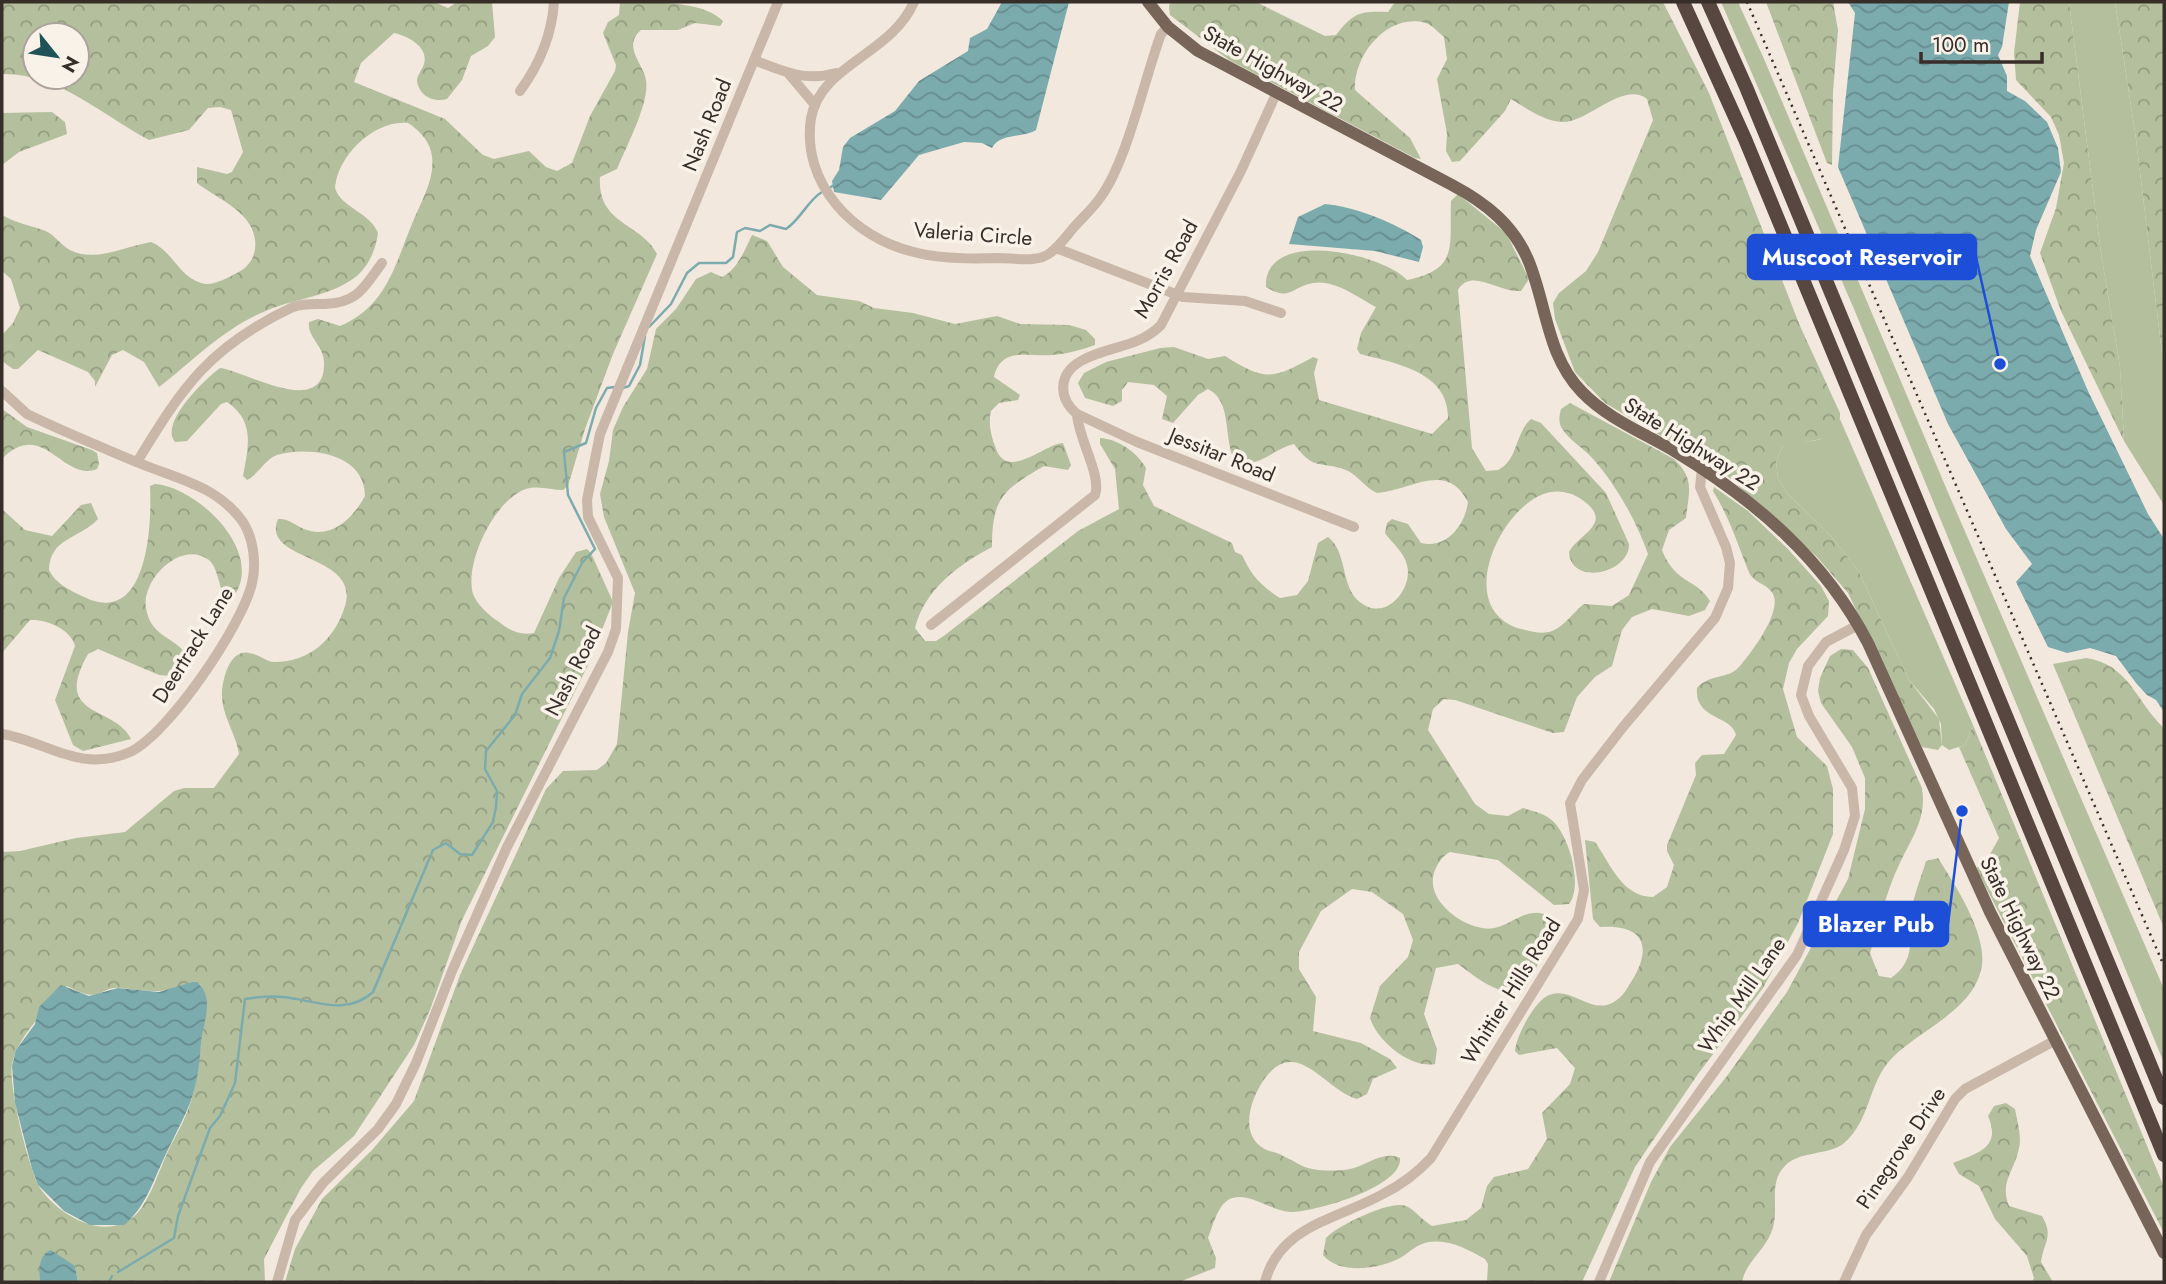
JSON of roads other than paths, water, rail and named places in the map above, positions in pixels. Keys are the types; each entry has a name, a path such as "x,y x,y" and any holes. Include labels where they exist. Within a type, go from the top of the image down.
{"highway":[{"path":"1683,2 1745,139 2164,1155"},
{"path":"1708,2 1746,87 2164,1098"}],"main road":[{"name":"State Highway 22","path":"1148,2 1168,27 1198,51 1452,185 1492,210 1523,250 1534,277 1551,341 1563,367 1580,390 1614,418 1702,468 1788,535 1833,585 1858,625 1964,858 2054,1041 2164,1253"}],"street":[{"path":"520,91 535,70 552,25 554,2"},
{"name":"Nash Road","path":"276,1282 295,1220 323,1183 379,1129 396,1104 416,1063 452,971 507,847 617,629 618,578 588,517 587,500 600,434 778,2"},
{"name":"Valeria Circle","path":"754,60 789,74 808,77 836,73 867,55 885,40 901,24 914,2"},
{"name":"Valeria Circle","path":"836,73 815,105 810,147 820,177 838,209 873,237 916,253 988,258 1043,258 1056,248 1100,198 1114,174 1161,34 1168,27"},
{"name":"Valeria Circle","path":"789,74 815,105"},
{"name":"Morris Road","path":"931,625 1095,495 1097,481 1080,438 1077,414 1065,404 1062,390 1067,372 1082,360 1152,335 1161,325 1241,171 1276,94"},
{"path":"1056,248 1182,297 1245,301 1281,313"},
{"path":"137,462 179,396 208,361 225,347 296,306 342,303 352,299 382,263"},
{"name":"Deertrack Lane","path":"2,391 27,414 219,496 248,529 254,562 248,596 195,685 155,737 129,753 99,759 71,756 2,734"},
{"name":"Jessitar Road","path":"1077,414 1137,442 1354,527"},
{"name":"Whittier Hills Road","path":"1265,1282 1269,1267 1288,1241 1308,1228 1382,1195 1416,1173 1431,1158 1578,919 1584,890 1570,803 1583,780 1623,727 1715,618 1728,588 1730,563 1700,486 1702,468"},
{"name":"Whip Mill Lane","path":"1599,1282 1650,1162 1797,955 1843,850 1855,817 1852,788 1809,716 1801,695 1808,666 1826,642 1858,625"},
{"name":"Pinegrove Drive","path":"1844,1282 1866,1235 1908,1177 1955,1099 1965,1089 2054,1041"}],"water":[{"path":"1002,2 1069,2 1036,130 1000,140 992,148 982,143 964,142 919,155 881,200 834,192 832,181 839,170 843,147 850,138 895,111 919,81 968,51 970,38 987,29"},
{"path":"1848,2 2009,2 2002,47 1998,55 2007,76 2007,91 2025,101 2047,122 2058,148 2061,172 2036,230 2030,256 2088,391 2148,514 2164,539 2164,712 2156,700 2136,683 2116,656 2090,648 2067,653 2048,647 2016,582 2032,564 2006,529 1948,424 1838,167 1855,13"},
{"path":"1325,204 1350,208 1375,217 1421,240 1423,247 1419,262 1375,251 1289,244 1298,217"},
{"path":"197,982 203,988 207,1004 197,1078 185,1114 148,1193 132,1218 124,1225 90,1225 64,1211 38,1185 15,1103 12,1066 16,1050 35,1024 39,1007 61,985 89,996 118,988 159,992"},
{"path":"51,1250 75,1266 78,1282 40,1282 39,1268 42,1259"}],"waterway":[{"path":"828,189 834,185"},
{"path":"649,327 671,304 687,273 699,263 726,263 733,257 737,232 745,228 760,231 770,225 786,229 822,192"},
{"path":"623,388 629,386 640,365 645,336"},
{"path":"118,1272 174,1238 178,1216 210,1128 220,1116 235,1083 245,999 283,997 330,1005 352,1004 362,1000 373,992 433,850 446,843 460,854 472,855 493,822 497,791 485,769 486,751 515,715 522,694 550,658 559,631 564,598 582,563 595,549 568,495 564,452 586,443 596,408 607,388 615,387"},
{"path":"109,1282 112,1276"}],"railway":[{"path":"1747,2 2164,966"}],"place":[{"name":"Muscoot Reservoir","path":"2000,364"},
{"name":"Blazer Pub","path":"1962,811"}]}
